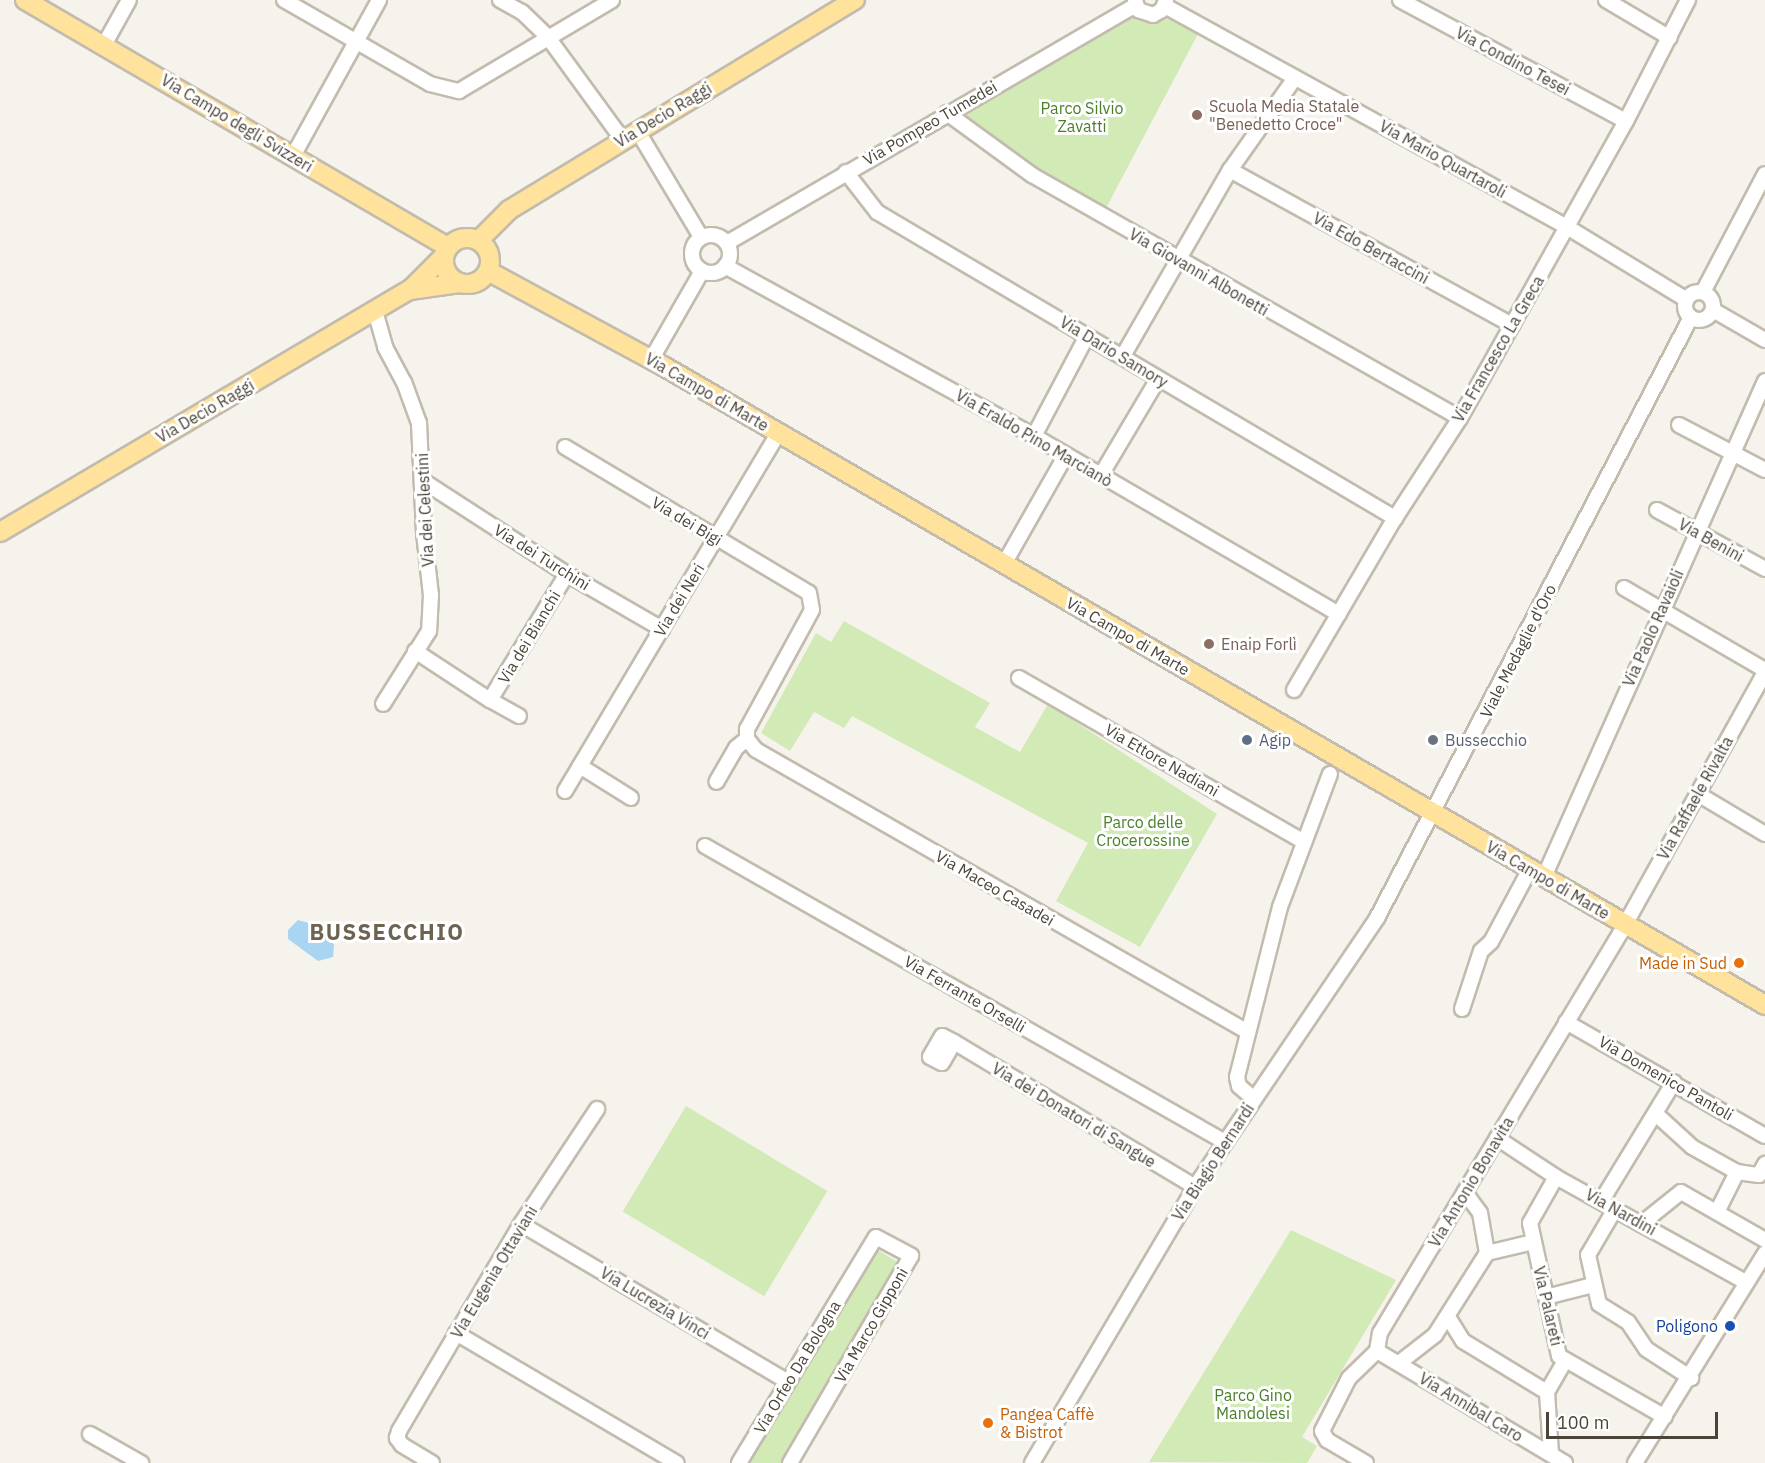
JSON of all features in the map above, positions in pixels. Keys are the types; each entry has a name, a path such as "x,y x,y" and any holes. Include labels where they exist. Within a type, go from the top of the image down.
{"main road":[{"name":"Via Campo degli Svizzeri","path":"24,0 45,5 104,45 293,156 446,252"},
{"name":"Via Decio Raggi","path":"479,240 509,210 630,134 855,0"},
{"path":"459,239 479,240 490,257 488,271 480,281 460,283 446,270 446,252 459,239"},
{"name":"Via Decio Raggi","path":"0,532 410,290 446,252"},
{"name":"Via Campo di Marte","path":"488,271 651,360 1765,1005"},
{"name":"Via Decio Raggi","path":"410,290 460,283"}],"street":[{"path":"104,45 129,0"},
{"path":"284,0 430,84 459,91 547,36 612,0"},
{"path":"293,156 380,0"},
{"path":"500,0 522,12 547,36 630,134 701,237"},
{"name":"Via Condino Tesei","path":"1400,0 1626,122"},
{"path":"1606,0 1670,38"},
{"name":"Via Francesco La Greca","path":"1294,690 1395,518 1460,418 1626,122 1688,0"},
{"path":"1135,3 1142,14 1153,15 1165,3"},
{"name":"Via Pompeo Tumedei","path":"727,243 1135,3"},
{"name":"Via Mario Quartaroli","path":"1165,3 1295,78 1567,227 1687,300"},
{"path":"1123,356 1230,170 1295,78"},
{"name":"Via Giovanni Albonetti","path":"947,113 1032,175 1179,262 1460,418"},
{"name":"Via Edo Bertaccini","path":"1230,170 1512,326"},
{"name":"Via Dario Samory","path":"846,172 877,212 1395,518"},
{"path":"1703,292 1765,174"},
{"path":"718,236 727,243 730,255 725,266 714,273 702,271 692,257 693,245 701,237 718,236"},
{"name":"Via Eraldo Pino Marcianò","path":"725,266 1034,436 1339,614"},
{"path":"651,360 702,271"},
{"path":"1713,310 1704,319 1691,317 1685,308 1687,300 1694,293 1703,292 1710,297 1713,310 1764,337"},
{"name":"Via dei Celestini","path":"375,311 385,347 404,382 419,423 423,481 423,533 431,595 429,631 383,704"},
{"name":"Viale Medaglie d'Oro","path":"1254,1099 1377,918 1691,317"},
{"path":"1034,436 1087,336"},
{"path":"1101,476 1158,379"},
{"name":"Via Paolo Ravaioli","path":"1462,1008 1481,951 1491,942 1537,873 1662,609 1765,381"},
{"path":"1679,425 1765,470"},
{"name":"Via dei Neri","path":"565,791 778,433"},
{"name":"Via dei Bigi","path":"565,447 809,593 812,610 747,729 747,739"},
{"path":"1004,564 1066,455"},
{"name":"Via dei Turchini","path":"423,481 567,574 662,629"},
{"name":"Via Benini","path":"1657,510 1765,569"},
{"name":"Via dei Bianchi","path":"490,700 567,574"},
{"path":"1624,588 1765,671"},
{"name":"Via dei Bianchi","path":"415,651 490,700 519,716"},
{"name":"Via Raffaele Rivalta","path":"1624,924 1698,795 1765,671"},
{"name":"Via Ettore Nadiani","path":"1019,678 1304,842"},
{"path":"716,782 736,748 747,739"},
{"name":"Via Maceo Casadei","path":"747,739 756,750 1248,1032"},
{"path":"580,766 630,798"},
{"name":"Via Biagio Bernardi","path":"1032,1463 1195,1187 1254,1099 1239,1086 1237,1077 1276,918 1330,774"},
{"path":"1698,795 1765,834"},
{"name":"Via Ferrante Orselli","path":"705,846 1226,1142"},
{"name":"Via Antonio Bonavita","path":"1366,1463 1323,1437 1324,1424 1349,1378 1377,1351 1380,1333 1624,924"},
{"name":"Via Domenico Pantoli","path":"1566,1022 1765,1136"},
{"name":"Via dei Donatori di Sangue","path":"954,1042 1195,1187"},
{"path":"1602,1200 1657,1115 1674,1082"},
{"name":"Via Eugenia Ottaviani","path":"432,1463 397,1438 521,1224 597,1109"},
{"path":"1657,1115 1692,1147 1737,1172 1759,1175 1765,1164"},
{"name":"Via Nardini","path":"1497,1138 1556,1177 1602,1200 1746,1283"},
{"path":"1716,1212 1737,1172"},
{"name":"Via Palareti","path":"1556,1177 1530,1223 1559,1356 1665,1417"},
{"path":"1399,1364 1435,1335 1488,1253 1480,1213 1465,1192"},
{"path":"1641,1224 1681,1192 1765,1240"},
{"path":"1615,1209 1588,1255 1599,1304 1628,1322 1646,1349 1691,1378"},
{"name":"Via Lucrezia Vinci","path":"521,1224 788,1382"},
{"name":"Via Marco Gipponi","path":"790,1463 911,1256 876,1237 856,1271"},
{"path":"1488,1253 1533,1242"},
{"path":"1635,1463 1691,1378 1765,1254"},
{"name":"Via Orfeo Da Bologna","path":"739,1463 856,1271"},
{"path":"1546,1296 1593,1285"},
{"path":"1448,1317 1462,1341 1547,1392"},
{"path":"456,1333 677,1463"},
{"name":"Via Annibal Caro","path":"1377,1351 1565,1463"},
{"path":"1551,1454 1547,1392 1565,1360"},
{"path":"90,1434 141,1463"}],"green space":[{"name":"Parco Silvio Zavatti","path":"1133,15 1151,20 1172,19 1199,32 1105,210 955,115"},
{"name":"Parco delle Crocerossine","path":"844,621 990,703 975,727 1020,752 1048,704 1217,814 1140,947 1056,901 1088,843 852,716 844,728 814,712 790,751 761,733 816,633 831,642"},
{"path":"686,1106 827,1191 764,1296 623,1211"},
{"name":"Parco Gino Mandolesi","path":"1291,1230 1396,1280 1302,1437 1317,1446 1307,1463 1149,1462"},
{"path":"876,1249 899,1263 782,1463 747,1463"}],"water":[{"path":"298,920 322,927 334,945 333,957 318,961 288,939 288,930"}],"place":[{"name":"Scuola Media Statale \"Benedetto Croce\"","path":"1197,115"},
{"name":"Enaip Forlì","path":"1209,644"},
{"name":"Agip","path":"1247,740"},
{"name":"Bussecchio","path":"1433,740"},
{"name":"Made in Sud","path":"1739,963"},
{"name":"Poligono","path":"1730,1326"},
{"name":"Pangea Caffè & Bistrot","path":"988,1423"}],"district":[{"name":"BUSSECCHIO","path":"387,932"}]}
